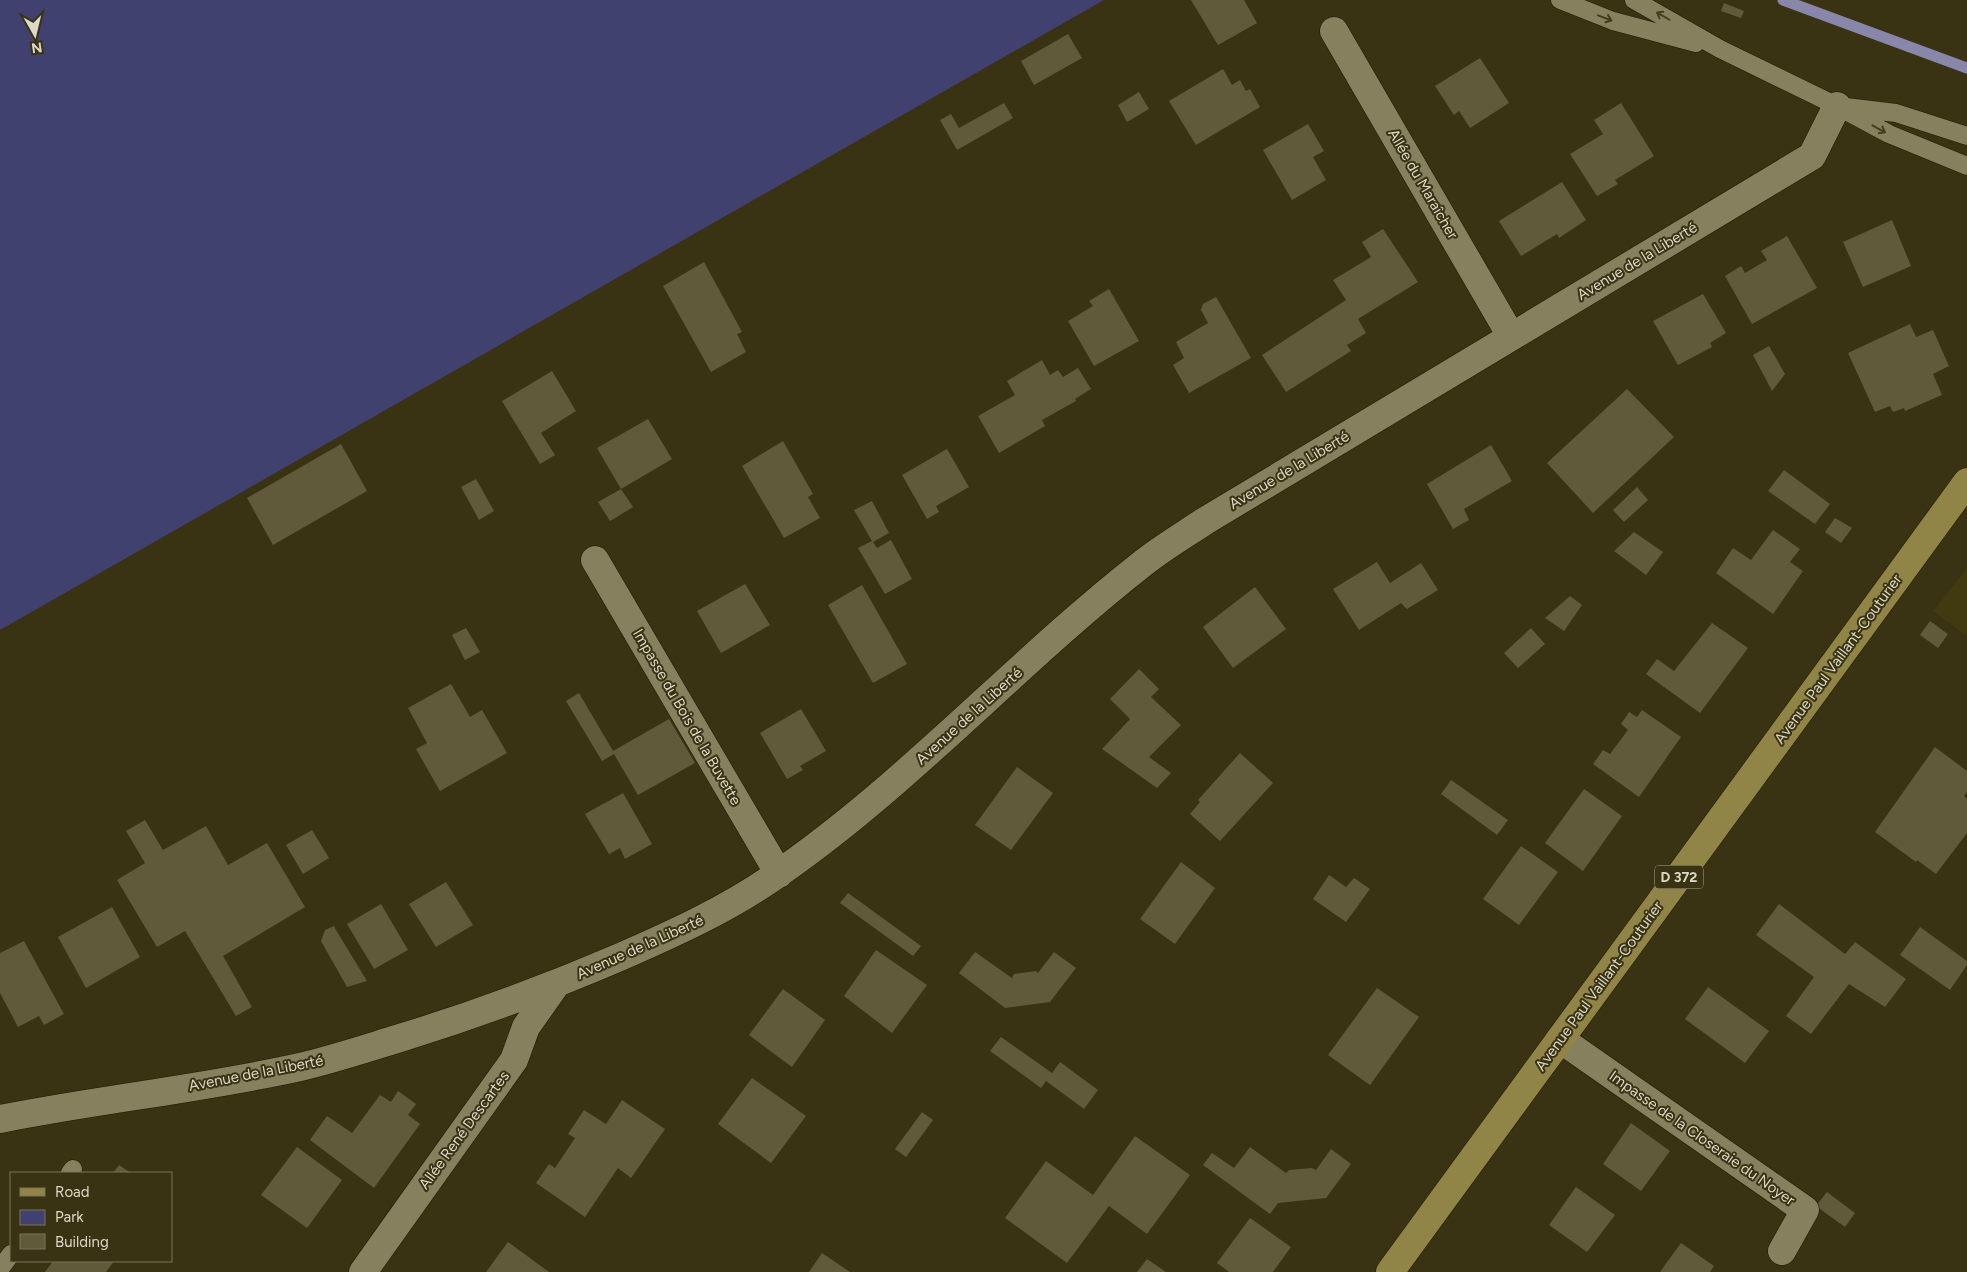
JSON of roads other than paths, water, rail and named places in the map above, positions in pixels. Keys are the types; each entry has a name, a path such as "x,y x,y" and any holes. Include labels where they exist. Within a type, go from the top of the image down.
{"main road":[{"name":"Avenue Paul Vaillant-Couturier","path":"1390,1272 1967,482"}],"street":[{"name":"Allée du Maraîcher","path":"1334,32 1511,336"},
{"name":"Avenue de la Liberté","path":"0,1118 246,1078 303,1066 435,1027 557,983 670,935 732,904 779,874 861,811 948,736 1056,636 1145,562 1205,521 1812,156 1837,106"},
{"name":"Impasse du Bois de la Buvette","path":"595,560 779,874"},
{"name":"Allée René Descartes","path":"362,1272 514,1060 526,1027 557,983"},
{"name":"Impasse de la Closeraie du Noyer","path":"1560,1039 1806,1210 1782,1251"}],"lane":[{"path":"1560,0 1613,21 1720,49"},
{"path":"1634,0 1720,49 1837,106 1889,134 1967,166"},
{"path":"1837,106 1896,113 1967,136"},
{"path":"0,1269 10,1255"}],"waterway":[{"path":"1783,0 1967,68"}]}
